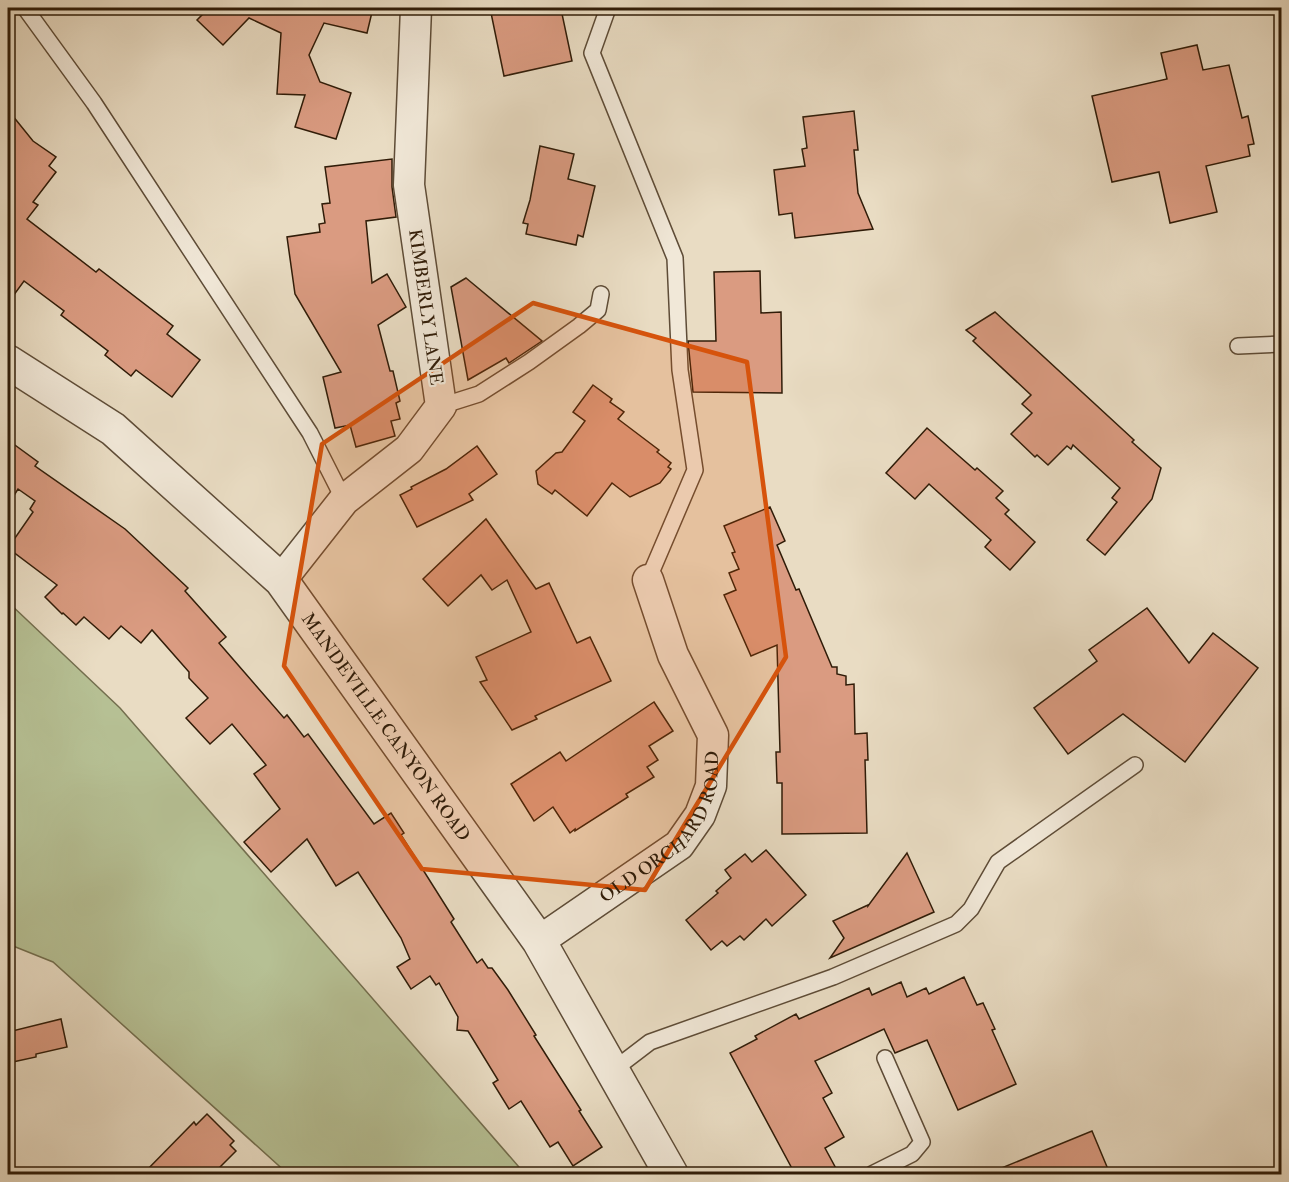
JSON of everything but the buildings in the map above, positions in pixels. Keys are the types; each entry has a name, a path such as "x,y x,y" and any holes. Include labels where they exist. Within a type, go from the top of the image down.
{"street":[{"name":"KIMBERLY LANE","path":"281,580 345,500 408,449 441,406 408,184 416,8"},
{"name":"MANDEVILLE CANYON ROAD","path":"8,362 113,429 281,580 539,941 670,1174"},
{"name":"OLD ORCHARD ROAD","path":"539,941 679,845 700,815 711,786 713,735 673,655 648,580"}],"lane":[{"path":"25,8 94,103 304,423 345,500"},
{"path":"608,8 592,53 675,258 680,370 695,470 648,580"},
{"path":"441,406 479,394 529,362 598,310 601,294"},
{"path":"1238,346 1281,344"},
{"path":"612,1071 650,1042 833,977 956,924 971,909 998,862 1135,765"},
{"path":"872,1174 912,1154 922,1142 885,1058"}],"highlighted area":[{"path":"533,303 747,362 786,657 645,890 422,869 284,666 322,444"}],"green space":[{"path":"8,602 120,708 525,1174 288,1174 53,962 8,944"}]}
